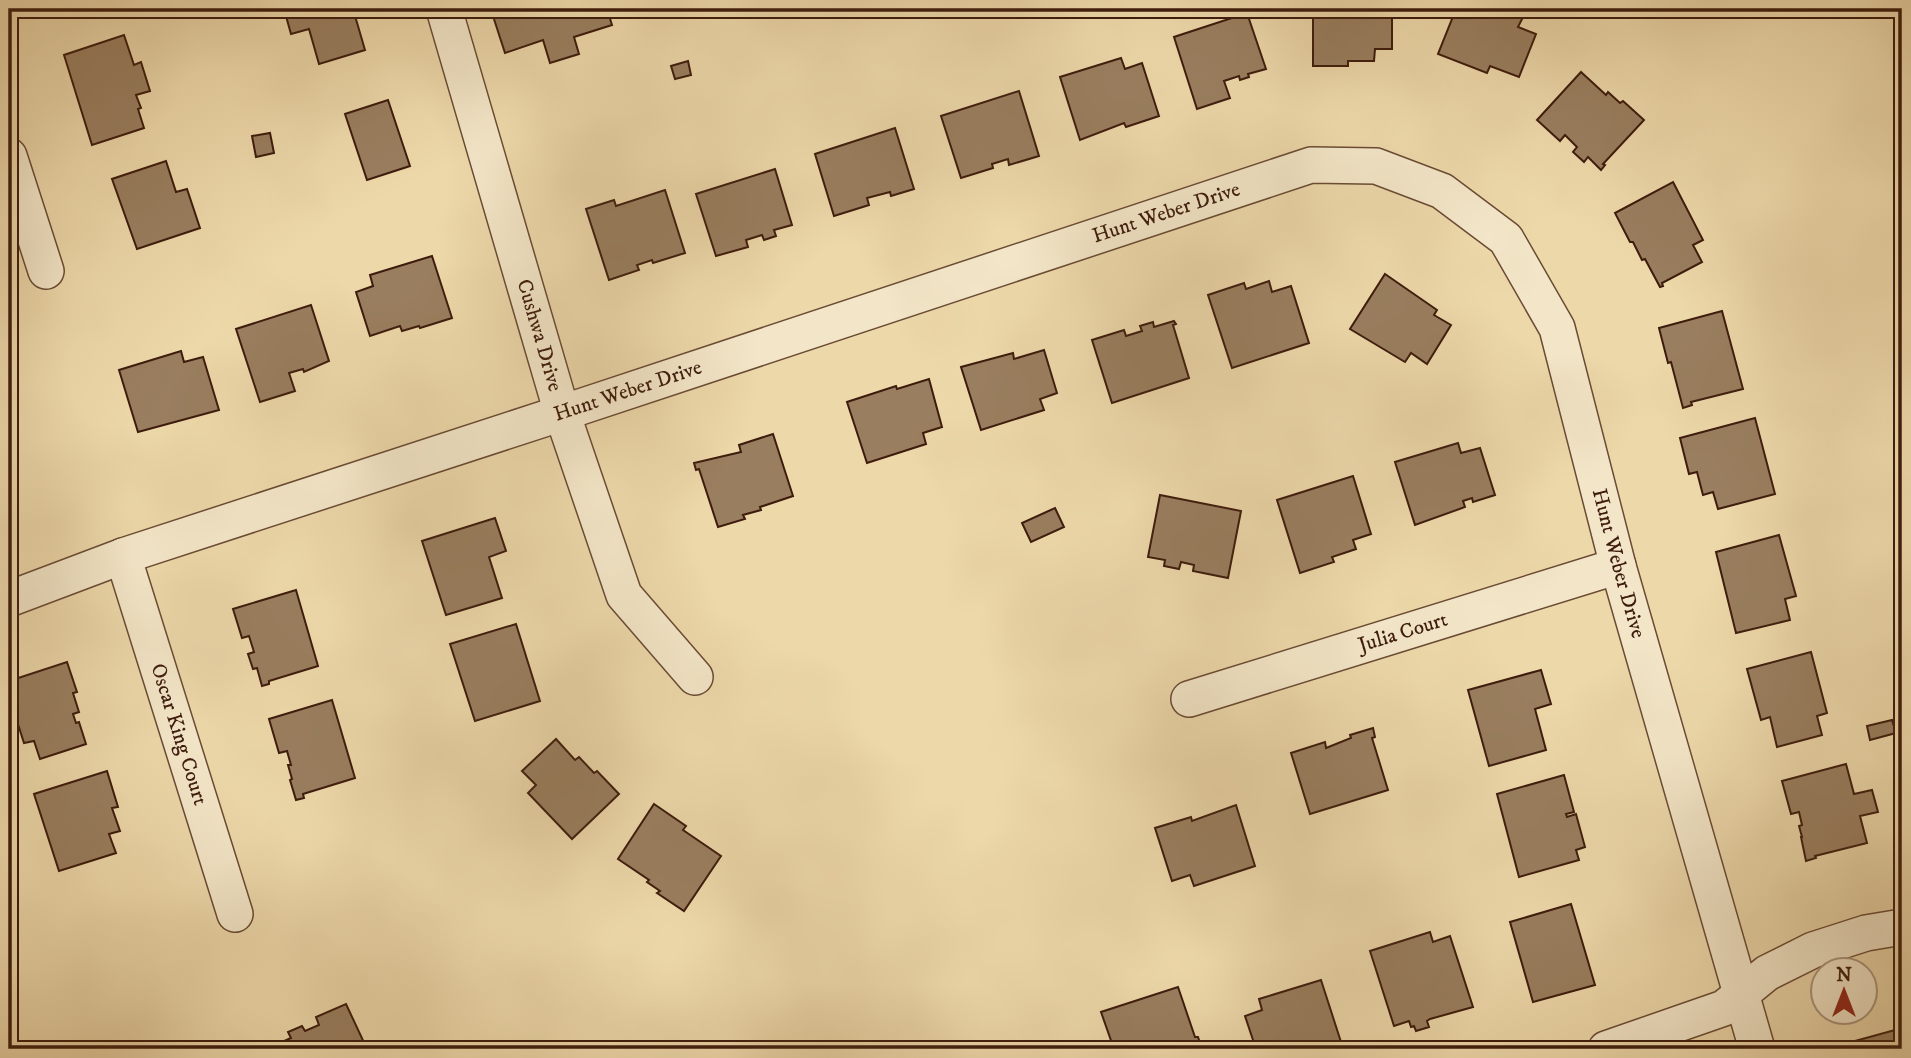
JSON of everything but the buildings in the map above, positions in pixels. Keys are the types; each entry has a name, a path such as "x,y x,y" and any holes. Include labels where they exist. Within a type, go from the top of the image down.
{"street":[{"name":"Cushwa Drive","path":"444,9 562,413 624,595 695,677"},
{"path":"9,156 46,271"},
{"name":"Hunt Weber Drive","path":"9,599 123,556 1311,165 1376,166 1442,191 1506,239 1557,328 1618,566 1757,1049"},
{"name":"Oscar King Court","path":"123,556 235,914"},
{"name":"Julia Court","path":"1189,699 1618,566"},
{"path":"1606,1049 1724,1008 1767,973 1813,950 1866,933 1902,927"}]}
